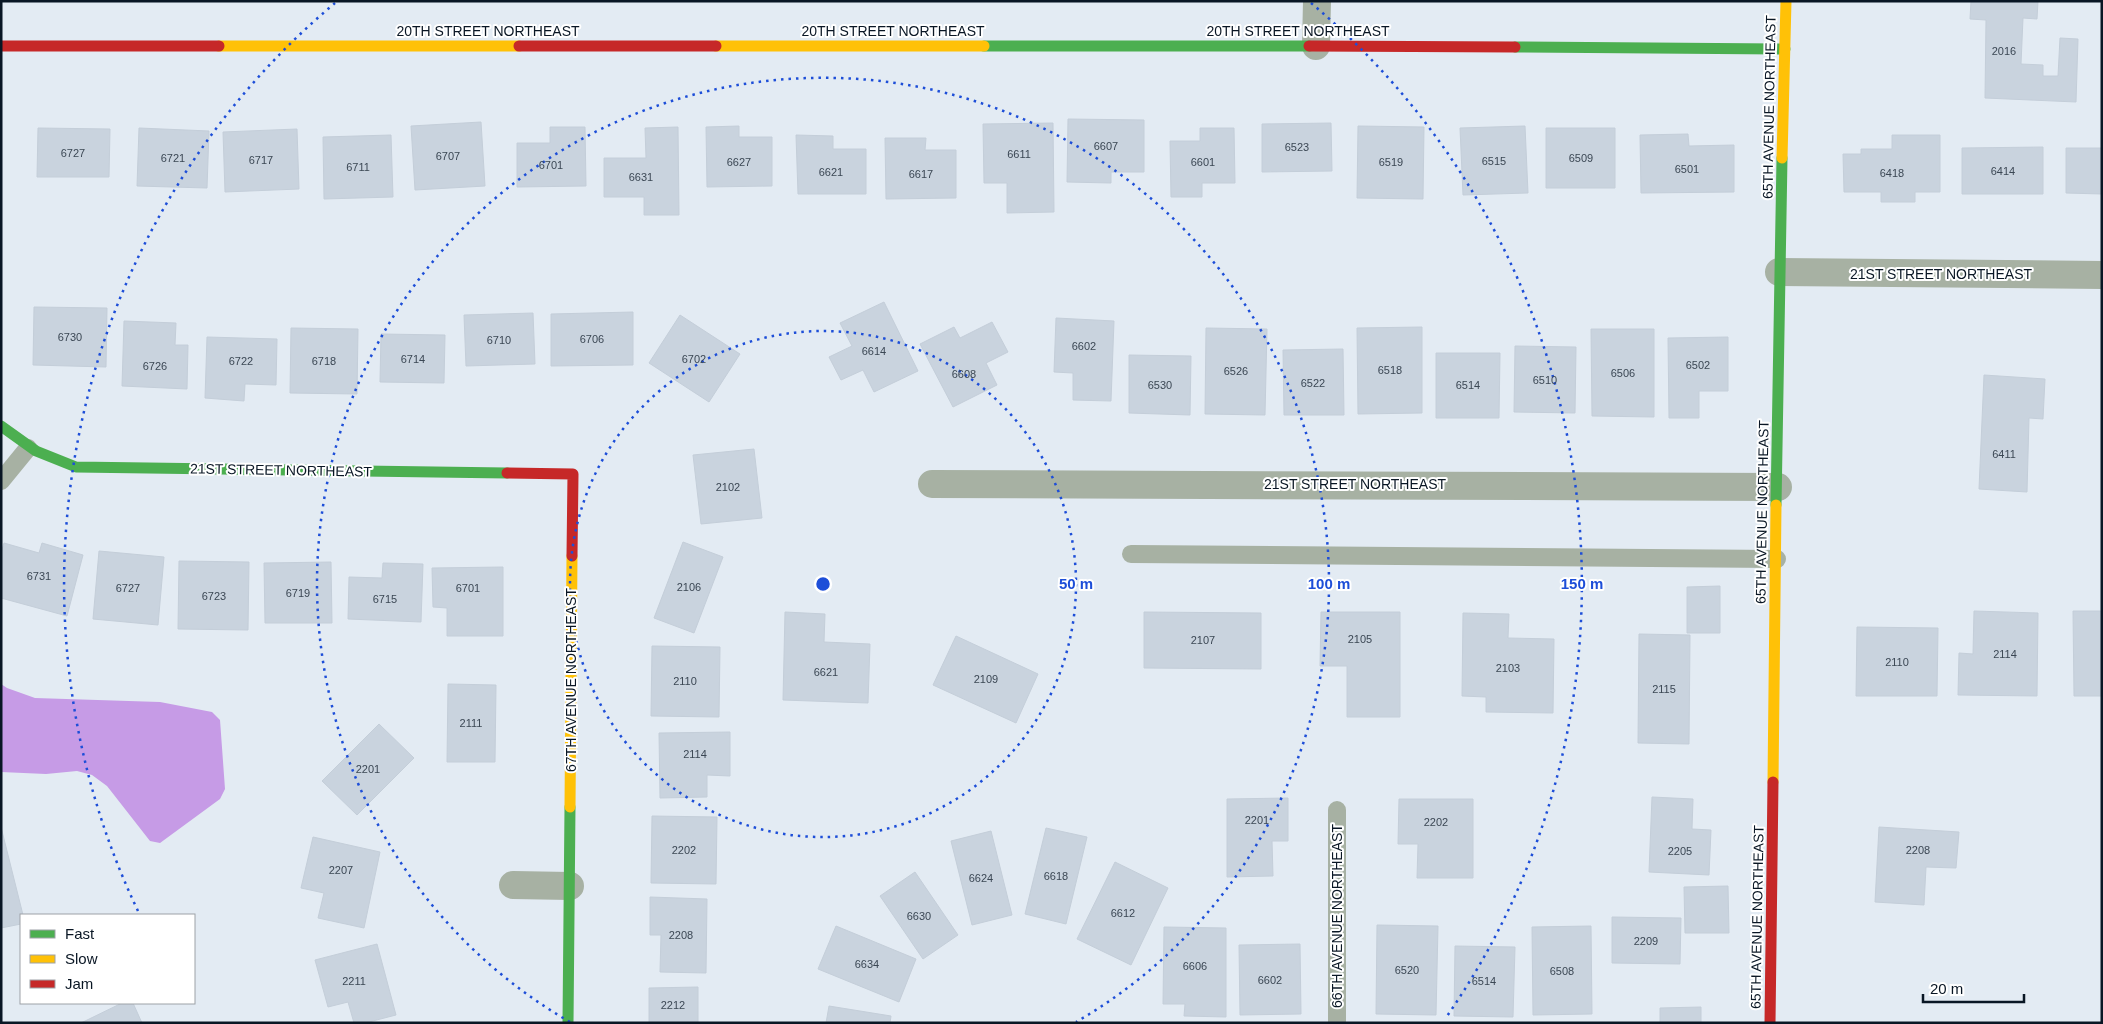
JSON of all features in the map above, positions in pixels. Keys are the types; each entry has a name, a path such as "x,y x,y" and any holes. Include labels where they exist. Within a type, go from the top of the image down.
{"street":[{"path":"1316,46 1317,1"},
{"name":"65TH AVENUE NORTHEAST","path":"1770,1023 1778,487 1779,272 1786,1"},
{"name":"20TH STREET NORTHEAST","path":"1,46 1316,46 1785,49"},
{"name":"21ST STREET NORTHEAST","path":"1779,272 2102,275"},
{"name":"21ST STREET NORTHEAST","path":"1,426 18,443 46,458 76,467 572,474"},
{"name":"67TH AVENUE NORTHEAST","path":"568,1023 572,474"},
{"name":"21ST STREET NORTHEAST","path":"932,484 1778,487"},
{"path":"513,885 570,886"}],"lane":[{"path":"1,480 28,448"},
{"path":"1131,554 1777,558"},
{"name":"66TH AVENUE NORTHEAST","path":"1337,810 1337,1023"}],"shaded area":[{"path":"1,684 35,698 160,702 212,712 220,720 225,789 220,799 160,843 150,841 107,786 92,775 77,771 46,774 1,772"}],"building":[{"path":"1971,1 2038,1 2037,19 2023,18 2021,64 2043,65 2043,76 2058,76 2060,38 2078,39 2076,102 1985,98 1986,20 1970,19"},
{"path":"1068,119 1144,120 1144,172 1111,172 1111,183 1067,182"},
{"path":"481,122 485,186 415,190 411,126"},
{"path":"1053,123 1054,212 1007,213 1007,183 984,183 983,124"},
{"path":"1331,123 1332,171 1262,172 1262,124"},
{"path":"739,126 739,137 772,137 772,186 707,187 706,127"},
{"path":"1358,126 1424,127 1423,199 1357,198"},
{"path":"1525,126 1528,193 1463,195 1460,128"},
{"path":"550,127 585,127 586,186 517,187 517,143 550,143"},
{"path":"678,127 679,215 644,215 644,197 604,197 604,158 646,158 645,128"},
{"path":"38,128 110,129 109,177 37,177"},
{"path":"139,128 209,131 207,188 137,186"},
{"path":"1200,128 1234,128 1235,183 1202,183 1202,197 1171,197 1170,141 1200,141"},
{"path":"1546,128 1615,128 1615,188 1546,188"},
{"path":"297,129 299,189 225,192 223,132"},
{"path":"1688,134 1689,146 1734,145 1734,192 1641,193 1640,135"},
{"path":"391,135 393,197 324,199 323,137"},
{"path":"796,135 833,136 833,149 866,149 866,194 798,194"},
{"path":"1892,135 1940,135 1940,192 1915,192 1915,202 1881,202 1881,192 1844,192 1843,154 1861,154 1861,149 1892,149"},
{"path":"885,138 926,138 925,150 956,150 956,198 886,199"},
{"path":"2043,147 2043,194 1962,194 1962,148"},
{"path":"2066,148 2102,148 2102,194 2066,193"},
{"path":"884,302 918,371 874,392 863,370 841,380 829,357 852,346 840,323"},
{"path":"34,307 107,308 106,367 33,365"},
{"path":"633,312 633,365 551,366 551,314"},
{"path":"533,313 535,364 466,366 464,315"},
{"path":"680,315 740,354 709,402 649,363"},
{"path":"1056,318 1114,321 1111,401 1073,400 1073,373 1054,372"},
{"path":"124,321 176,323 175,345 188,345 187,389 122,386"},
{"path":"992,322 1008,352 986,363 997,385 953,407 920,344 954,327 960,338"},
{"path":"1422,327 1422,413 1358,414 1357,328"},
{"path":"291,328 358,329 357,394 290,393"},
{"path":"1206,328 1267,329 1265,415 1205,414"},
{"path":"1591,329 1654,329 1654,417 1592,416"},
{"path":"381,334 445,335 444,383 380,382"},
{"path":"207,337 277,339 276,385 245,384 244,401 205,398"},
{"path":"1728,337 1728,391 1699,391 1699,418 1669,418 1668,338"},
{"path":"1515,346 1576,347 1575,413 1514,412"},
{"path":"1343,349 1344,415 1284,415 1283,350"},
{"path":"1436,353 1500,353 1499,418 1436,418"},
{"path":"1129,355 1191,356 1190,415 1129,413"},
{"path":"1984,375 2045,379 2043,419 2029,418 2027,492 1979,489"},
{"path":"754,449 762,518 701,524 693,455"},
{"path":"683,542 723,557 694,633 654,618"},
{"path":"4,543 39,553 42,543 83,555 67,616 1,598 1,553"},
{"path":"99,551 164,557 158,625 93,619"},
{"path":"179,561 249,562 248,630 178,629"},
{"path":"331,562 332,623 265,623 264,563"},
{"path":"383,563 423,564 421,622 348,619 349,577 382,578"},
{"path":"503,567 503,636 447,636 447,608 433,607 432,568"},
{"path":"1720,586 1720,633 1687,633 1687,587"},
{"path":"1974,611 2038,613 2037,696 1958,695 1959,653 1973,654"},
{"path":"2073,611 2102,611 2102,696 2074,696"},
{"path":"785,612 825,614 824,642 870,644 868,703 783,700"},
{"path":"1144,612 1261,613 1261,669 1144,668"},
{"path":"1321,612 1400,612 1400,717 1347,717 1347,666 1320,666"},
{"path":"1463,613 1509,614 1508,638 1554,639 1553,713 1486,712 1486,697 1462,696"},
{"path":"1857,627 1938,628 1937,696 1856,696"},
{"path":"1639,634 1690,635 1689,744 1638,743"},
{"path":"956,636 1038,674 1016,723 933,685"},
{"path":"652,646 720,647 719,717 651,716"},
{"path":"448,684 496,685 495,762 447,762"},
{"path":"379,724 414,758 357,815 322,781"},
{"path":"730,732 730,776 707,775 707,797 660,798 659,733"},
{"path":"1652,797 1693,799 1692,829 1711,830 1709,875 1649,872"},
{"path":"1288,798 1288,841 1272,841 1273,876 1227,877 1227,799"},
{"path":"1399,799 1473,799 1473,878 1417,878 1418,844 1398,844"},
{"path":"652,816 717,817 716,884 651,883"},
{"path":"1,827 23,914 20,914 20,924 1,928"},
{"path":"1879,827 1959,832 1956,868 1926,867 1924,905 1875,902"},
{"path":"1046,828 1087,837 1066,924 1025,914"},
{"path":"991,831 1012,915 972,925 951,841"},
{"path":"313,837 380,852 364,928 318,918 324,893 301,888"},
{"path":"1115,862 1168,888 1131,965 1077,939"},
{"path":"915,872 958,935 923,959 880,896"},
{"path":"1728,886 1729,933 1685,933 1684,887"},
{"path":"650,897 707,899 706,973 660,972 661,935 650,935"},
{"path":"1612,917 1681,918 1680,964 1612,963"},
{"path":"1377,925 1438,926 1436,1015 1376,1014"},
{"path":"836,926 916,959 899,1002 818,969"},
{"path":"1591,926 1592,1014 1533,1015 1532,927"},
{"path":"1164,927 1226,928 1226,1017 1184,1016 1185,1004 1163,1004"},
{"path":"377,944 396,1015 365,1023 354,1023 348,1002 328,1007 315,960"},
{"path":"1300,944 1301,1014 1240,1015 1239,945"},
{"path":"1455,946 1515,947 1513,1017 1454,1016"},
{"path":"698,987 698,1023 649,1023 649,988"},
{"path":"120,1004 133,1004 142,1023 81,1023"},
{"path":"829,1006 891,1016 890,1023 826,1023"},
{"path":"1701,1007 1701,1023 1660,1023 1660,1008"}],"traffic: fast":[{"path":"984,46 1309,46"},
{"path":"1515,47 1785,49"},
{"path":"1776,505 1782,158"},
{"path":"1,426 36,451 76,467 507,473"},
{"path":"568,1023 570,807"}],"traffic: slow":[{"path":"1782,158 1786,1"},
{"path":"219,46 519,46"},
{"path":"716,46 984,46"},
{"path":"1773,782 1776,505"},
{"path":"570,807 572,556"}],"traffic: jam":[{"path":"1,46 219,46"},
{"path":"519,46 716,46"},
{"path":"1309,46 1515,47"},
{"path":"507,473 573,474 572,556"},
{"path":"1770,1023 1773,782"}]}
